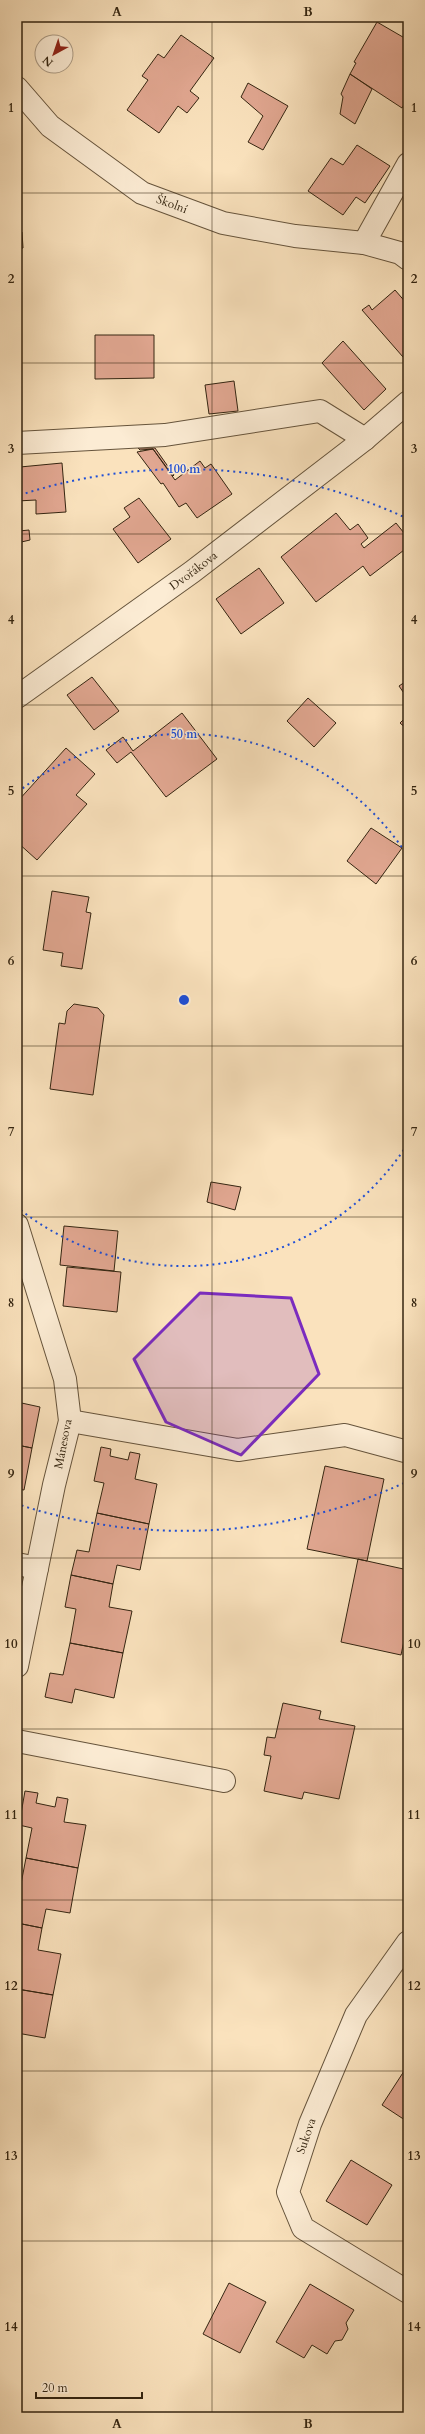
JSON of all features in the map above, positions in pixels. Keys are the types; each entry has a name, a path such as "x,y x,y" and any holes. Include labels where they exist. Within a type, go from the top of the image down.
{"street":[{"name":"Školní","path":"17,88 50,126 142,193 223,223 295,236 364,243 400,253 408,259"},
{"path":"364,243 408,164"},
{"name":"Dvořákova","path":"17,697 192,572 365,440 408,402"},
{"path":"17,443 165,435 320,411 365,440"},
{"name":"Mánesova","path":"17,1225 65,1379 70,1421 27,1566 17,1666"},
{"path":"70,1421 238,1450 345,1435 408,1452"},
{"path":"17,1741 224,1781"},
{"name":"Sukova","path":"408,1942 356,2015 310,2124 288,2192 303,2228 408,2292"}],"highlighted area":[{"path":"200,1293 291,1298 319,1374 241,1455 166,1422 134,1359"}],"building":[{"path":"377,22 408,40 408,97 402,108 350,74 356,63 354,62"},
{"path":"181,35 214,58 190,91 199,98 187,113 178,106 159,133 127,110 148,80 142,76 158,54 164,58"},
{"path":"350,74 372,89 355,124 340,114 343,97 341,94"},
{"path":"248,83 288,106 263,150 248,142 263,116 241,97"},
{"path":"357,145 390,166 365,203 356,197 343,215 308,191 331,158 343,165"},
{"path":"17,232 22,232 23,248 17,249"},
{"path":"395,290 408,305 408,353 403,357 362,310 369,305 372,310"},
{"path":"95,335 154,335 154,378 95,379"},
{"path":"343,341 386,389 364,410 322,363"},
{"path":"234,381 238,411 209,414 205,385"},
{"path":"138,448 155,448 174,475 173,476 153,449 140,450"},
{"path":"153,449 175,480 200,461 205,468 211,464 232,494 197,518 186,503 179,507 163,483 161,484 137,452"},
{"path":"62,463 66,512 36,514 36,500 17,501 17,484 21,483 20,467"},
{"path":"139,498 171,539 138,563 113,529 130,517 124,508"},
{"path":"336,513 350,530 358,524 368,538 361,544 364,548 396,523 408,538 408,547 370,576 363,566 316,602 281,557"},
{"path":"17,520 19,531 29,530 30,540 17,543"},
{"path":"259,568 284,603 241,634 216,599"},
{"path":"92,677 119,711 94,730 67,695"},
{"path":"408,680 408,699 399,686"},
{"path":"308,698 336,723 314,747 287,721"},
{"path":"182,713 217,759 166,797 131,752 117,763 106,750 123,737 133,751"},
{"path":"408,715 408,730 400,723"},
{"path":"66,748 95,774 76,795 87,804 37,860 17,842 17,802"},
{"path":"371,828 402,848 376,884 347,861"},
{"path":"52,891 89,897 86,912 91,913 82,969 61,966 63,953 43,950"},
{"path":"74,1004 98,1008 104,1015 93,1095 50,1089 59,1023 65,1024 67,1011"},
{"path":"211,1182 241,1187 235,1210 207,1202"},
{"path":"64,1226 118,1231 114,1271 60,1265"},
{"path":"67,1267 121,1272 117,1312 63,1306"},
{"path":"17,1377 20,1377 17,1394"},
{"path":"17,1402 40,1407 32,1448 17,1445"},
{"path":"17,1445 32,1448 24,1490 17,1489"},
{"path":"101,1447 111,1449 110,1456 128,1460 130,1452 140,1454 135,1479 157,1484 149,1524 97,1513 104,1483 94,1481"},
{"path":"325,1466 384,1479 367,1561 307,1549"},
{"path":"97,1513 149,1524 140,1570 117,1565 113,1584 71,1575 77,1550 89,1552"},
{"path":"358,1559 408,1570 408,1622 401,1655 341,1642"},
{"path":"71,1575 113,1584 109,1607 132,1611 123,1653 70,1643 76,1609 65,1607"},
{"path":"70,1643 123,1653 114,1698 75,1689 72,1703 45,1697 50,1673 63,1675"},
{"path":"283,1703 321,1711 319,1719 355,1726 339,1799 304,1792 302,1799 264,1791 271,1756 264,1755 267,1737 275,1738"},
{"path":"25,1791 38,1793 36,1803 55,1807 57,1797 68,1799 64,1822 86,1825 78,1868 26,1858 32,1828 19,1825"},
{"path":"26,1858 78,1868 70,1913 46,1909 42,1928 17,1923 17,1893 19,1894"},
{"path":"17,1923 42,1928 38,1950 61,1954 53,1995 17,1989"},
{"path":"17,1989 53,1995 45,2038 17,2033"},
{"path":"408,2065 408,2122 382,2105"},
{"path":"351,2160 392,2185 367,2225 326,2201"},
{"path":"229,2283 266,2302 240,2353 203,2334"},
{"path":"310,2284 354,2310 346,2323 348,2329 342,2340 335,2341 327,2354 312,2345 304,2358 276,2342"}]}
